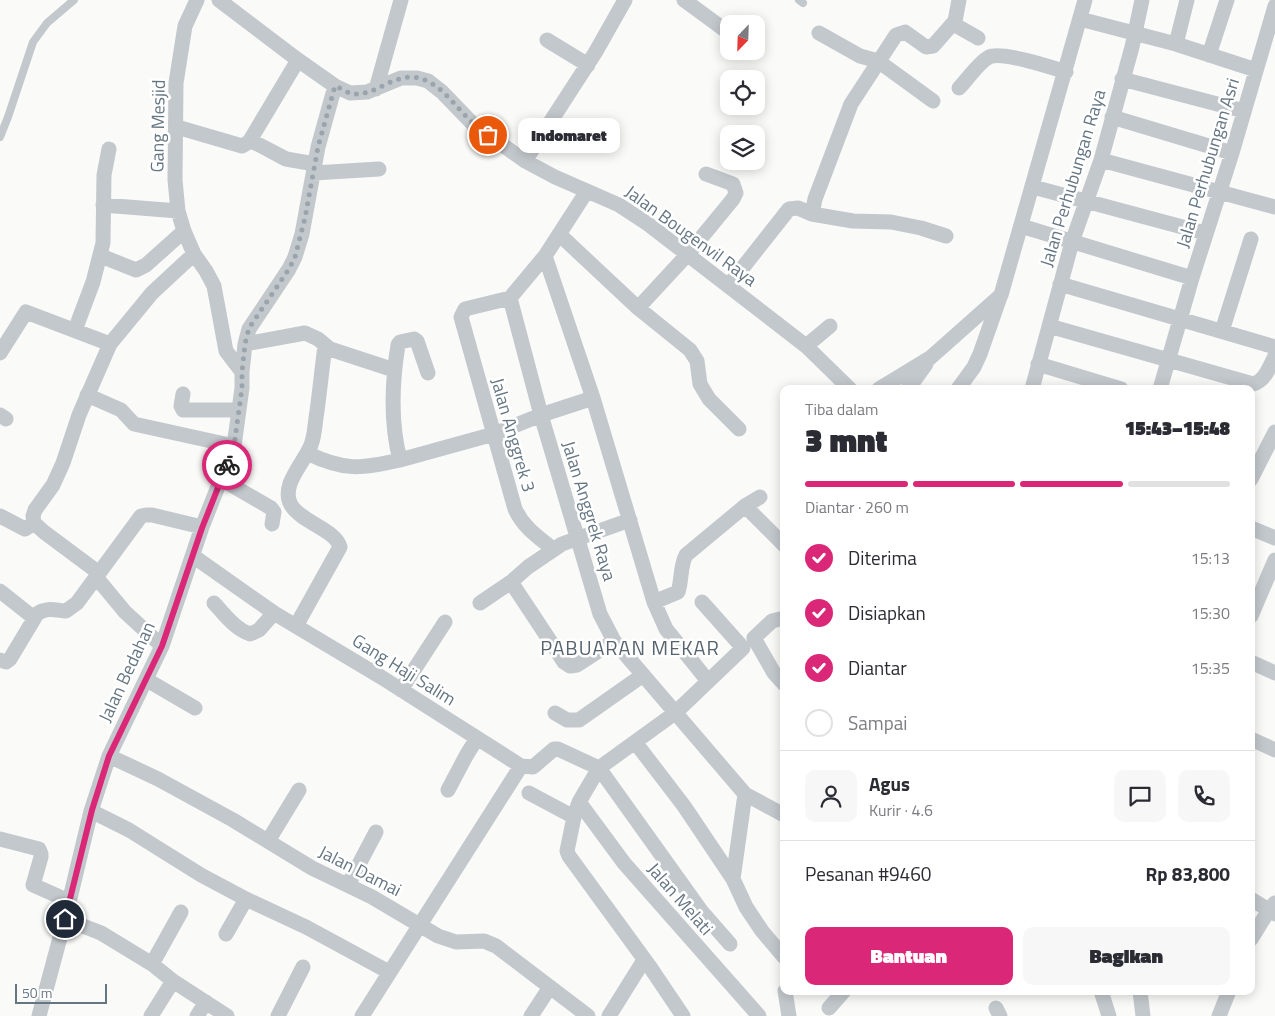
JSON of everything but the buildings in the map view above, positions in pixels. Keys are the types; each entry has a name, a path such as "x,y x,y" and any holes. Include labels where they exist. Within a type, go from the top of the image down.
{"street":[{"name":"Gang Mesjid","path":"198,0 185,26 176,83 175,180 178,211 194,254 214,286 226,351 242,372"},
{"name":"Jalan Bougenvil Raya","path":"219,0 298,60 335,86 350,93 376,89 401,78 418,78 428,81 442,92 473,124 525,161 555,177 619,205 641,220 729,285 806,346 846,385"},
{"path":"376,89 401,0"},
{"path":"525,161 588,65 624,0"},
{"path":"684,0 720,27"},
{"path":"812,214 815,199 851,104 878,61 896,35 905,32 930,48 955,21 959,0"},
{"path":"961,385 974,367 980,354 1001,295 1085,0"},
{"name":"Jalan Perhubungan Raya","path":"1033,385 1072,242 1101,160 1142,0"},
{"path":"1176,44 1187,0"},
{"path":"1209,55 1227,0"},
{"path":"1256,70 1275,6"},
{"path":"1080,20 1135,33"},
{"path":"955,21 957,26 978,38"},
{"path":"818,33 860,56 878,61 933,101"},
{"name":"Jalan Perhubungan Asri","path":"1135,33 1256,70 1161,385"},
{"path":"547,40 588,65"},
{"path":"959,88 991,56 1000,55 1020,59 1066,72"},
{"path":"177,127 242,146 250,140 298,60"},
{"path":"1122,79 1244,112"},
{"name":"Jalan Bedahan","path":"39,1016 92,810 109,756 162,646 202,528 234,446 242,388 245,344 249,328 295,257 302,234 318,147 335,86"},
{"path":"1112,117 1232,153"},
{"path":"250,140 286,159 314,169 379,169"},
{"path":"76,330 101,256 103,243 104,175 109,149"},
{"path":"1101,160 1275,207"},
{"path":"638,308 687,255 736,193 733,184 706,174"},
{"path":"1033,187 1086,203 1206,233"},
{"path":"510,298 545,256 587,191"},
{"path":"103,204 178,211"},
{"path":"729,285 789,209 798,208 812,214 853,221 891,222 922,228 946,236"},
{"path":"1021,226 1192,278"},
{"path":"101,256 136,270 146,265 184,231"},
{"path":"560,235 638,308 690,350 696,361 700,384 709,399 739,429"},
{"path":"1222,331 1251,239"},
{"path":"162,646 125,612 97,575 34,523 33,516 35,510 53,485 63,463 87,395 110,344 152,293 194,254"},
{"path":"545,256 593,398 654,602 666,629 708,682"},
{"path":"1060,284 1275,347"},
{"path":"886,385 930,358 1001,295"},
{"name":"Jalan Anggrek 3","path":"510,298 464,309 461,317 515,509 526,527 553,549"},
{"name":"Jalan Anggrek Raya","path":"510,298 541,415 600,614 614,641 745,794"},
{"path":"0,353 26,312 110,344"},
{"path":"806,346 830,326"},
{"path":"1049,326 1253,384 1258,383 1263,378 1275,356"},
{"path":"245,344 305,333 318,339 325,346 394,370"},
{"path":"400,460 395,441 393,414 394,370 400,342 414,339 417,341 428,373"},
{"path":"296,626 340,547 336,539 297,511 291,505 290,499 292,478 307,453 314,434 325,346"},
{"path":"911,385 930,358"},
{"path":"1038,364 1108,385"},
{"path":"183,394 180,406 183,410 239,410"},
{"path":"87,395 121,410 134,424 234,446"},
{"path":"307,453 339,466 374,466 494,434 541,415 593,398"},
{"path":"1255,471 1275,432"},
{"path":"221,480 271,508 274,512 272,524"},
{"path":"654,602 678,592 681,584 682,562 686,555 745,506 760,497"},
{"path":"745,506 780,541"},
{"path":"0,660 6,662 10,659 37,614 45,609 66,611 71,608 141,516 152,515 202,528"},
{"path":"1,519 25,529 34,523"},
{"path":"480,603 511,582 553,549 578,537 630,520"},
{"path":"1255,530 1275,538"},
{"name":"Gang Haji Salim","path":"193,556 274,613 521,766"},
{"path":"1255,607 1275,560"},
{"path":"511,582 564,662 570,666 577,666 614,641"},
{"path":"0,591 34,618"},
{"path":"214,602 227,618 244,632 250,634 259,630 274,613"},
{"path":"683,1016 569,856 568,847 579,802 599,768 675,713 743,648 702,602"},
{"path":"780,619 772,621 754,638 774,674 780,680"},
{"path":"401,690 445,622"},
{"path":"1255,664 1275,673"},
{"path":"555,713 567,720 579,720 643,676"},
{"path":"147,680 196,708"},
{"path":"448,790 477,738"},
{"path":"1255,741 1275,750"},
{"path":"636,742 684,806 733,879 746,907 762,931 780,952"},
{"path":"362,1016 521,766 533,767 554,749 558,749 599,768 702,912 730,944"},
{"name":"Jalan Damai","path":"109,756 158,779 312,868 348,885 447,940 456,942 484,941 496,946 588,1016"},
{"path":"268,841 299,790"},
{"path":"529,793 574,817"},
{"path":"733,879 745,794 780,813"},
{"name":"Jalan Melati","path":"579,802 624,863 759,1016"},
{"path":"92,810 129,830 201,875 246,899 306,927 389,972"},
{"path":"348,885 376,832"},
{"path":"0,839 39,849 41,858 33,884 69,901"},
{"path":"226,934 246,899"},
{"path":"1255,901 1273,909 1255,934"},
{"path":"152,964 181,912"},
{"path":"65,919 101,933 152,964 173,981 228,1016"},
{"path":"609,1016 644,960"},
{"path":"278,1016 303,967"},
{"path":"151,1016 173,981"},
{"path":"531,1016 550,988"},
{"path":"785,995 788,1016"},
{"path":"829,1008 840,995"},
{"path":"1102,995 1110,1016"},
{"path":"1140,995 1143,1016"},
{"path":"1220,1016 1228,995"},
{"path":"197,1016 206,1002"}],"lane":[{"path":"0,136 38,32 74,0"}],"way so far":[{"path":"227,465 234,446 242,388 245,344 249,328 295,257 302,234 318,147 335,86 350,93 358,93 376,89 401,78 418,78 428,81 442,92 473,124 488,135"}],"place":[{"name":"Indomaret","path":"488,135"}],"district":[{"name":"PABUARAN MEKAR","path":"630,648"}],"route":[{"path":"65,919 97,791 109,756 162,646 202,528 227,465"}]}
